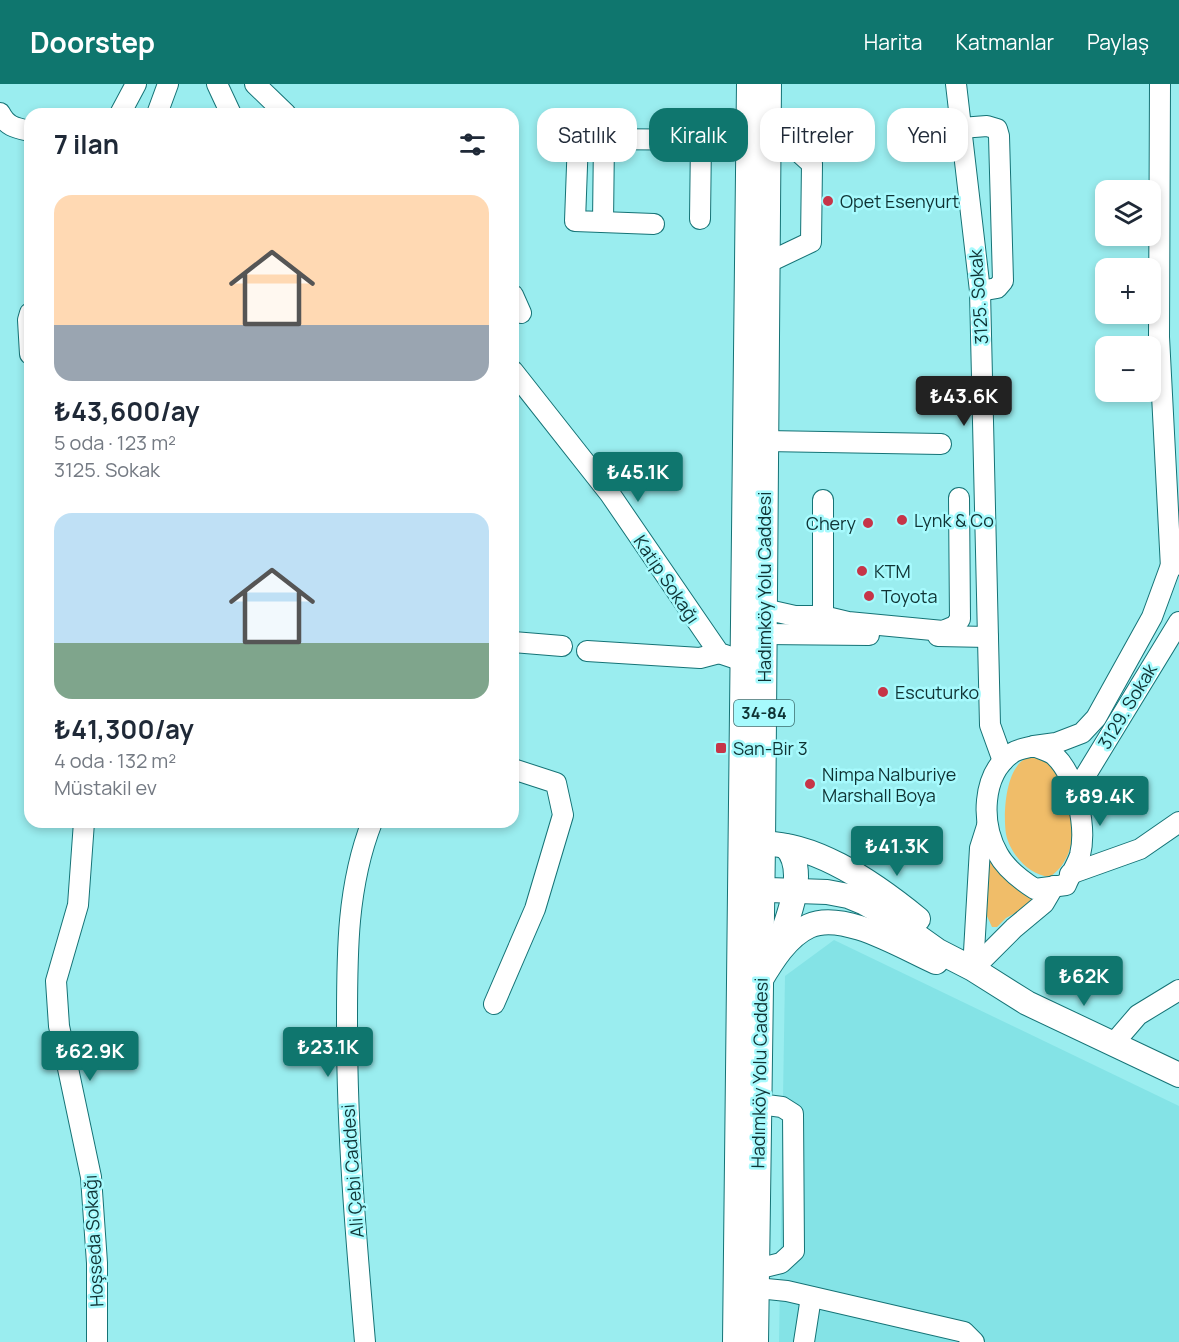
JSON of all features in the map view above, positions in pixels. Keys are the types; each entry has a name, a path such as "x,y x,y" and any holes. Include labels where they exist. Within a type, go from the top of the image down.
{"main road":[{"name":"Hadımköy Yolu Caddesi","path":"748,140 749,84"},
{"name":"Hadımköy Yolu Caddesi","path":"769,84 769,108"},
{"name":"Hadımköy Yolu Caddesi","path":"748,162 742,660 757,851"},
{"name":"Hadımköy Yolu Caddesi","path":"735,1342 757,851 764,634 769,162"},
{"path":"757,851 747,877 762,888 794,892 828,892 848,896 865,903 938,951 973,969 1027,1003 1179,1075"},
{"path":"757,851 794,857 797,865 794,892 774,957 760,981"},
{"path":"757,851 832,862 874,886 930,929 973,969"},
{"name":"Hadımköy Yolu Caddesi","path":"756,1342 762,888"},
{"path":"774,957 810,926 837,922 864,929 941,964 959,969 973,969"}],"street":[{"path":"123,108 136,84"},
{"path":"159,108 168,84"},
{"path":"217,84 228,108"},
{"path":"255,84 280,108"},
{"name":"3125. Sokak","path":"956,84 959,108"},
{"path":"1160,84 1160,337 1170,568"},
{"path":"0,113 4,121 11,126 24,129"},
{"path":"968,127 987,126 997,129 999,136 1003,281 997,288 980,291"},
{"path":"577,162 575,221 654,224"},
{"path":"595,221 596,162"},
{"path":"700,219 701,162"},
{"path":"769,262 811,242 812,164 810,162"},
{"name":"3125. Sokak","path":"965,162 980,291 990,725 1003,761"},
{"name":"Katip Sokağı","path":"519,379 610,494 719,653"},
{"path":"766,441 941,444"},
{"path":"764,609 795,616 823,615 848,622 943,631 955,626 960,619 958,498"},
{"path":"823,500 823,615"},
{"path":"973,969 980,848 987,826 991,778 1003,761 1015,752 1056,743 1082,733 1096,718 1152,617 1179,540"},
{"name":"3129. Sokak","path":"1076,791 1179,622"},
{"path":"764,634 988,637"},
{"path":"519,642 562,646"},
{"path":"587,651 700,658 719,653 742,660"},
{"path":"987,826 999,856 1014,874 1035,890 1065,885 1080,855 1081,830 1076,791 1067,772 1054,755 1034,746"},
{"path":"494,1004 535,909 563,815 556,783 519,771"},
{"path":"1070,874 1140,849 1179,822"},
{"name":"Hoşseda Sokağı","path":"84,828 78,905 57,981 59,1026 92,1177 97,1263 97,1342"},
{"name":"Ali Çebi Caddesi","path":"364,1342 347,1092 347,971 350,909 356,873 370,828"},
{"path":"973,969 1014,928 1044,903 1054,886"},
{"path":"1113,1044 1138,1015 1179,990"},
{"path":"757,1278 781,1263 794,1251 793,1114 782,1107 759,1104"},
{"path":"757,1278 787,1291 964,1332 974,1342"},
{"path":"804,1342 811,1297"}],"shaded area":[{"path":"1041,757 1058,767 1070,798 1073,818 1073,837 1068,855 1050,877 1028,868 1016,856 1008,842 1005,826 1007,792 1014,771 1027,758"},
{"path":"990,851 1041,899 1006,918 997,927 992,927 986,914"},
{"path":"834,940 1179,1106 1179,1342 779,1342 785,976"}],"place":[{"name":"Opet Esenyurt","path":"828,201"},
{"name":"Lynk & Co","path":"902,520"},
{"name":"Chery","path":"868,523"},
{"name":"KTM","path":"862,571"},
{"name":"Toyota","path":"869,596"},
{"name":"Escuturko","path":"883,692"},
{"name":"San-Bir 3","path":"721,748"},
{"name":"Nimpa Nalburiye Marshall Boya","path":"810,784"}]}
